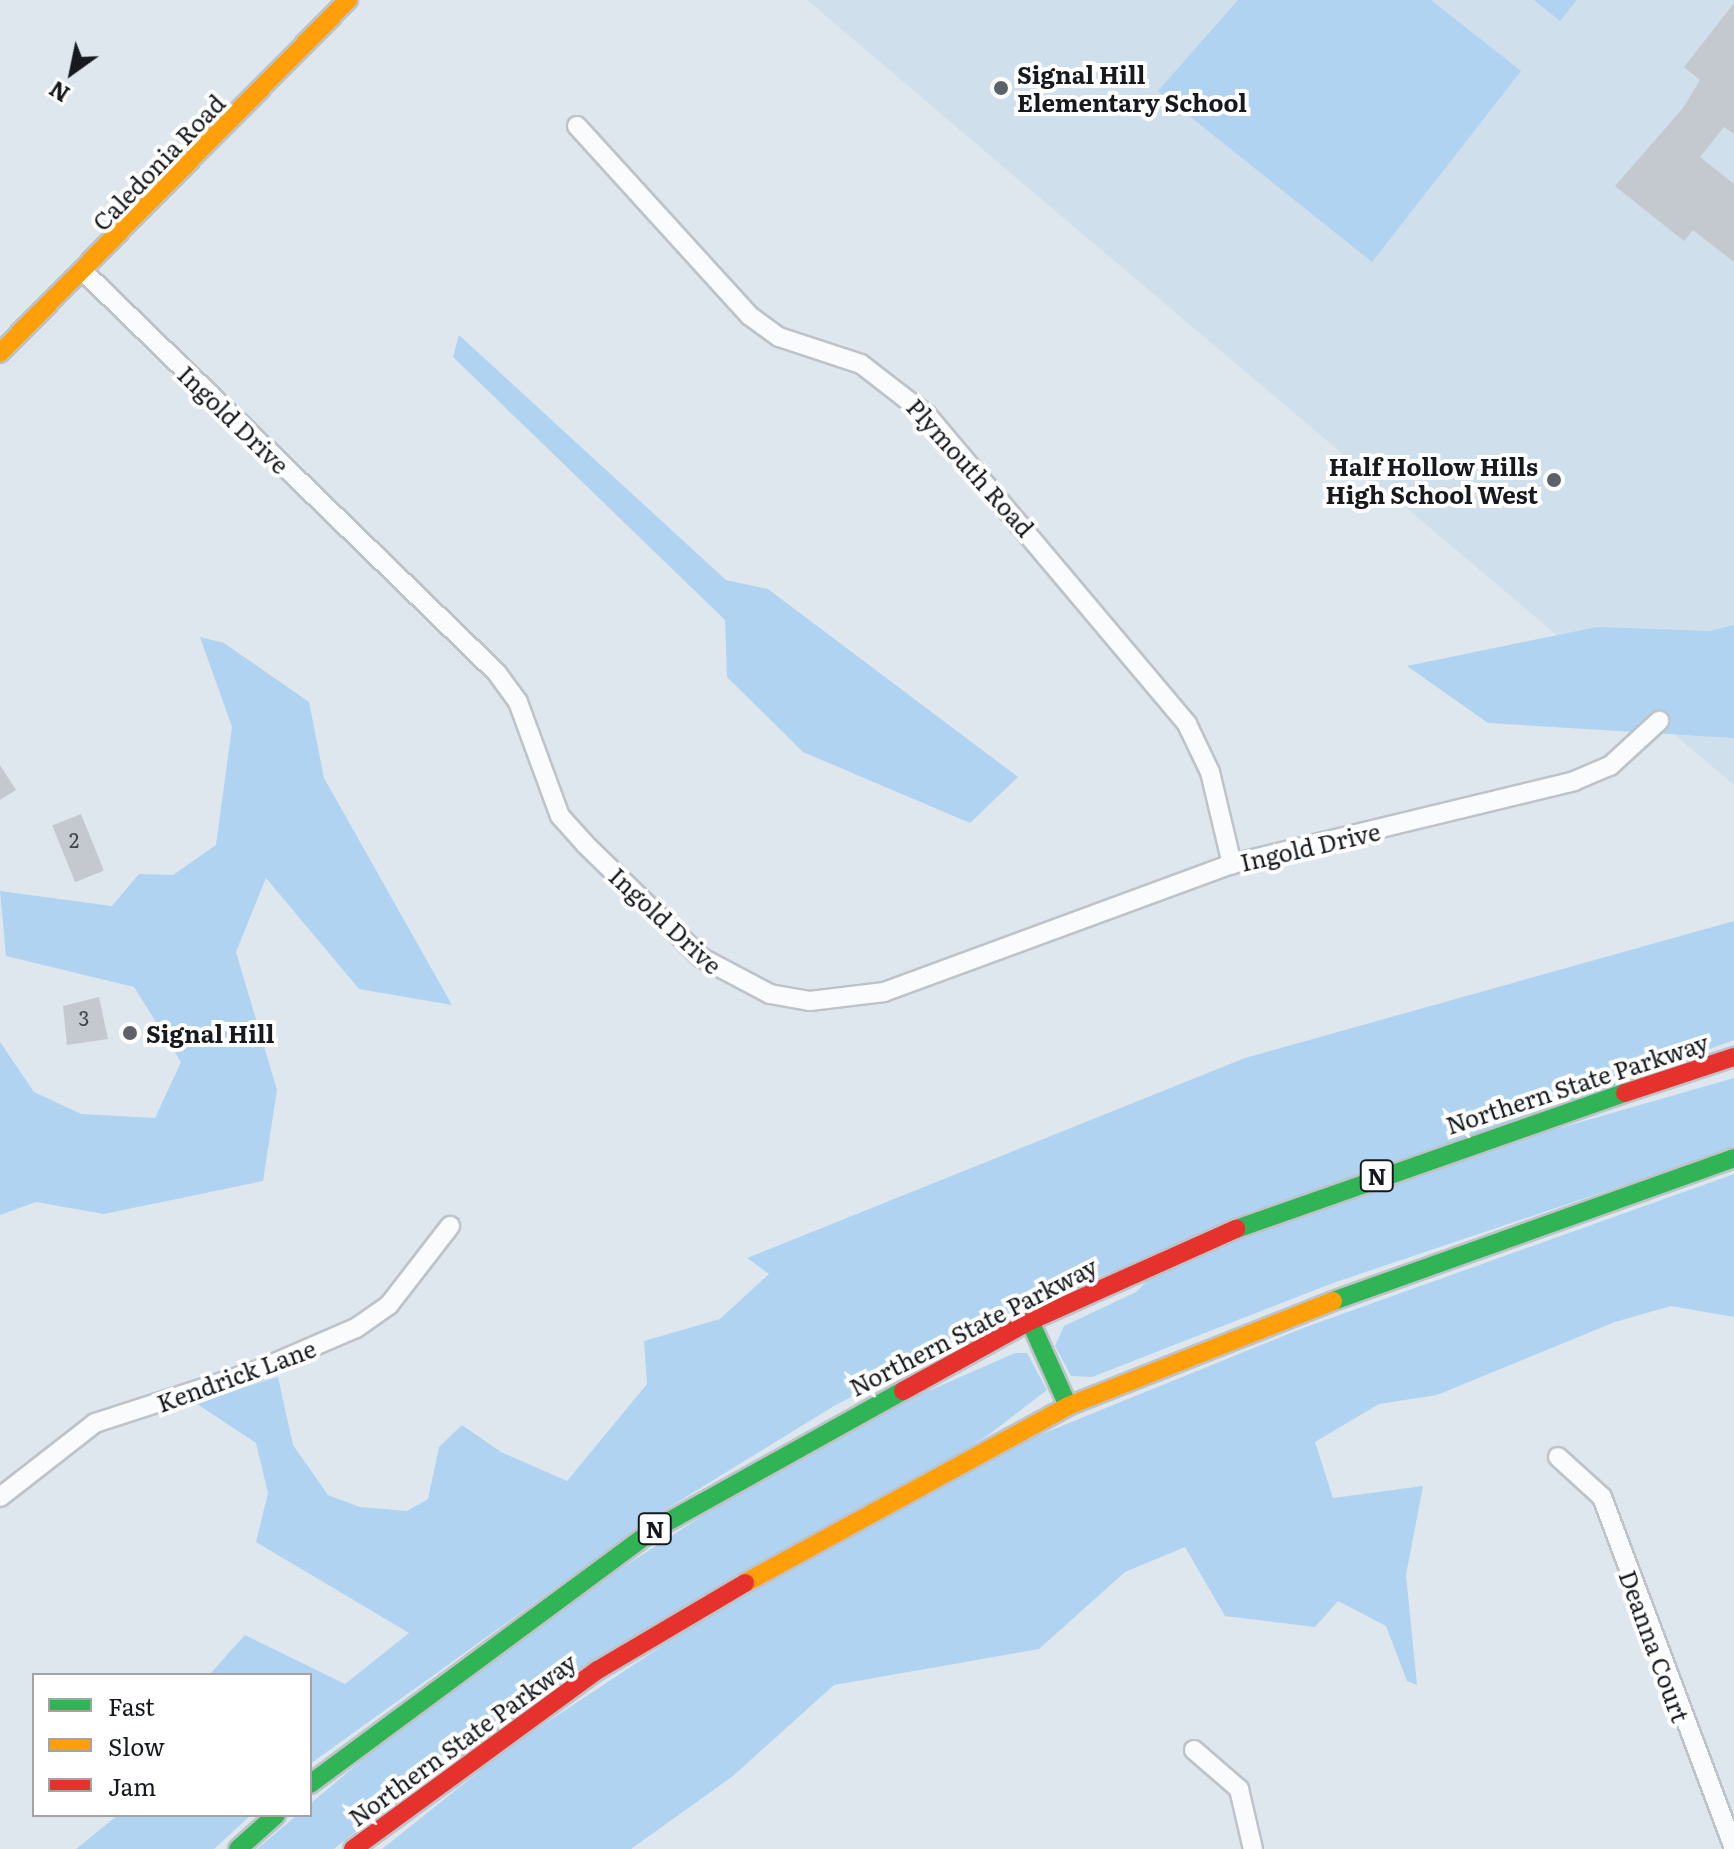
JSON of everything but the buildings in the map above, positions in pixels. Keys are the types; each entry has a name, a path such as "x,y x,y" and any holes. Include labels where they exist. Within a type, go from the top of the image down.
{"main road":[{"name":"Caledonia Road","path":"0,353 85,273 348,0"},
{"name":"Northern State Parkway","path":"312,1782 464,1664 653,1530 1030,1321 1214,1237 1359,1183 1734,1057"},
{"name":"Northern State Parkway","path":"353,1849 598,1670 877,1506 1068,1406 1345,1296 1734,1158"},
{"path":"1030,1321 1068,1406"},
{"path":"238,1849 274,1817"}],"street":[{"name":"Plymouth Road","path":"577,126 750,316 790,342 861,364 927,415 1173,702 1210,772 1232,864"},
{"name":"Ingold Drive","path":"85,273 497,673 518,702 560,816 732,980 810,1001 884,992 1232,864 1574,781 1610,766 1659,721"},
{"name":"Kendrick Lane","path":"0,1497 95,1423 256,1371 356,1328 389,1305 450,1226"},
{"name":"Deanna Court","path":"1558,1457 1602,1497 1734,1849"},
{"path":"1194,1750 1239,1789 1253,1849"}],"shaded area":[{"name":"Half Hollow Hills High School West","path":"807,0 1734,0 1734,785 1014,176"},
{"path":"1238,0 1431,0 1521,71 1372,262 1158,91"},
{"path":"1534,0 1577,0 1560,21"},
{"path":"459,335 726,580 768,589 1018,777 970,823 803,752 727,677 725,620 453,357"},
{"path":"1734,625 1734,738 1488,723 1407,666 1597,627 1710,631"},
{"path":"200,637 224,643 309,702 324,778 452,1005 359,989 266,878 236,952 277,1090 263,1181 104,1214 36,1202 0,1215 0,1042 34,1092 81,1114 155,1118 181,1062 134,987 6,956 0,891 112,906 139,874 173,875 216,845 232,727"},
{"path":"1734,921 1734,1040 1041,1298 834,1406 655,1516 312,1763 312,1673 211,1673 245,1635 345,1684 409,1633 256,1542 268,1493 256,1443 194,1402 278,1377 293,1445 328,1495 360,1507 407,1511 428,1499 439,1447 462,1425 501,1452 567,1481 647,1384 644,1341 720,1319 769,1274 747,1258 1245,1058"},
{"path":"1734,1078 1734,1148 1333,1283 1092,1377 1071,1376 1055,1346 1064,1326 1136,1292 1156,1272 1386,1178"},
{"path":"1734,1174 1734,1317 1671,1306 1615,1322 1437,1395 1379,1404 1315,1442 1333,1498 1423,1486 1406,1575 1417,1685 1407,1681 1386,1626 1338,1601 1315,1627 1225,1616 1185,1547 1125,1572 1039,1649 834,1685 733,1776 631,1849 382,1849 511,1746 730,1601 1010,1447 1303,1328"},
{"path":"1015,1353 1027,1353 1047,1390 987,1436 404,1792 334,1849 257,1849 295,1817 312,1817 312,1802 408,1721 597,1584 739,1492 919,1395"},
{"path":"116,1817 249,1817 214,1849 76,1849"}],"traffic: fast":[{"path":"1236,1229 1625,1093"},
{"path":"1333,1301 1734,1158"},
{"path":"1030,1321 1068,1406"},
{"path":"312,1783 653,1530 903,1391"},
{"path":"238,1849 274,1817"}],"traffic: slow":[{"path":"0,353 348,0"},
{"path":"745,1583 1068,1406 1333,1301"}],"traffic: jam":[{"path":"1625,1093 1734,1057"},
{"path":"903,1391 1030,1321 1236,1229"},
{"path":"353,1849 598,1670 745,1583"}],"place":[{"name":"Signal Hill Elementary School","path":"1001,88"},
{"name":"Half Hollow Hills High School West","path":"1554,480"},
{"name":"Signal Hill","path":"130,1033"}]}
